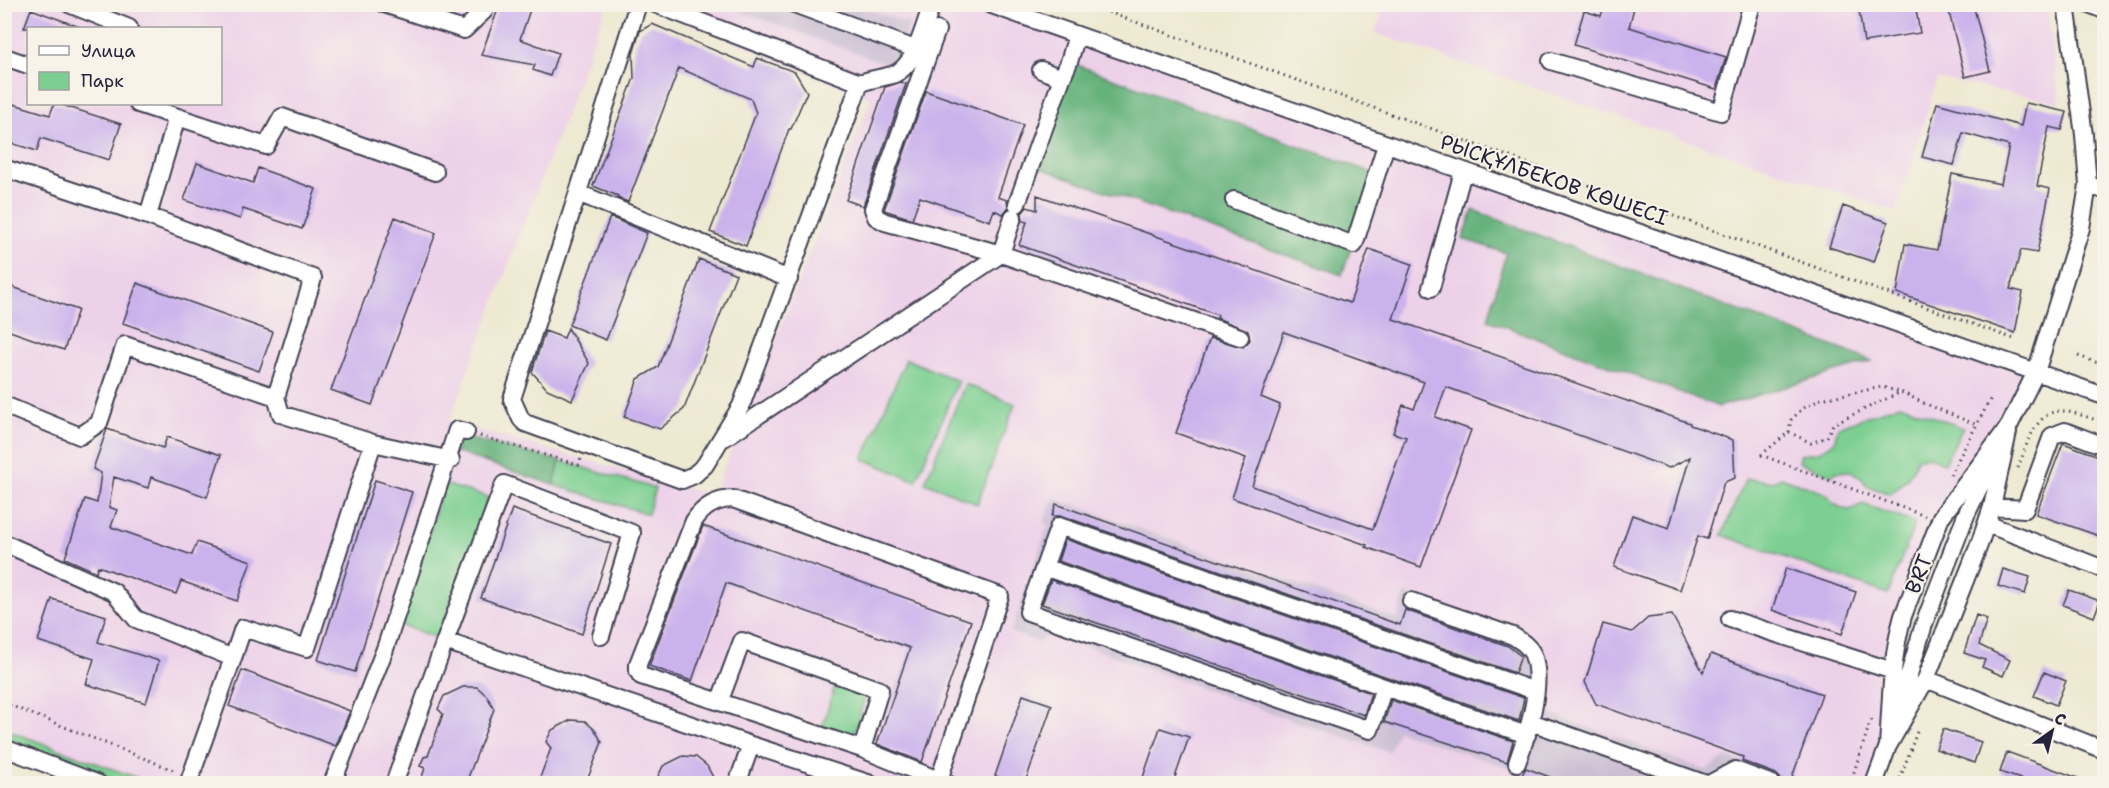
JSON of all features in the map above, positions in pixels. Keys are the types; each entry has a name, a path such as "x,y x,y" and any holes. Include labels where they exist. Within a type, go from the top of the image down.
{"street":[{"path":"69,4 126,27"},
{"path":"384,4 464,30 484,11 486,4"},
{"path":"638,4 512,399 525,423 586,446 682,480 694,475 705,465 741,406 860,83"},
{"path":"655,4 860,83 892,75 906,68 932,4"},
{"path":"794,4 915,49"},
{"name":"РЫСҚҰЛБЕКОВ КӨШЕСІ","path":"989,4 2104,396"},
{"path":"1551,61 1721,112 1752,4"},
{"path":"1888,746 1893,671 1903,616 1941,517 2009,426 2036,372 2081,228 2088,185 2084,135 2066,4"},
{"path":"2089,4 2104,10"},
{"path":"937,30 873,209 876,217 885,222 1001,254 1240,337"},
{"path":"718,442 1001,254 1077,36"},
{"path":"5,57 27,65"},
{"path":"1041,70 1062,78"},
{"path":"141,105 266,147 282,117 435,172"},
{"path":"148,216 177,117"},
{"path":"1234,200 1354,245 1386,145"},
{"path":"4,168 148,216 313,278 276,397 281,414 373,443 449,460"},
{"path":"1431,288 1463,172"},
{"path":"2088,185 2104,190"},
{"path":"579,193 789,279"},
{"path":"4,405 80,436 99,423 125,345 276,397"},
{"path":"1874,783 1888,746 1926,679 1987,524 2009,426"},
{"name":"BRT","path":"1888,746 1924,624 1966,515 2009,426"},
{"path":"332,783 385,649 457,430 466,432"},
{"path":"1992,507 2025,509 2052,436 2065,431 2104,446"},
{"path":"189,780 243,628 308,648 373,443"},
{"path":"394,783 504,484 632,532 601,636"},
{"path":"726,499 733,499 1000,596 943,782 862,749 720,700 643,677 638,669 694,521 699,512 707,506 726,499"},
{"path":"1987,524 2104,569"},
{"path":"1384,687 1370,730 1028,612 1059,526 1535,691"},
{"path":"4,543 114,592 136,619 233,658"},
{"path":"1044,567 1384,687 1708,783 1735,770 1772,783"},
{"path":"1411,601 1513,636 1526,645 1533,654 1535,691 1529,729 1517,763"},
{"path":"1730,619 1893,671"},
{"path":"720,700 742,641 880,690 862,749"},
{"path":"445,642 871,783"},
{"path":"1926,679 2104,750"},
{"path":"737,783 751,745"},
{"path":"4,748 75,779 99,783"}],"path":[{"path":"1086,4 2018,340"},
{"path":"2078,356 2104,365"},
{"path":"1929,518 1761,455 1789,432 1791,420 1802,409 1821,399 1882,387 1901,392 1977,425"},
{"path":"1789,432 1811,443 1827,437 1833,424 1901,392"},
{"path":"466,432 579,465 586,446"},
{"path":"4,703 189,780"}],"shaded area":[{"path":"1384,4 2047,5 2060,103 1937,78 1897,212 1375,33"},
{"path":"4,5 607,5 449,422 713,495 871,99 646,5 989,5 2036,372 1941,517 1903,616 1874,783 99,783 5,748"},
{"path":"723,5 855,5 910,24 895,67"},
{"path":"1057,499 1397,619 1405,594 1503,627 1533,643 1547,660 1546,712 1706,770 1726,757 1805,783 1521,783 1510,779 1514,770 1398,731 1389,752 1285,718 1053,634 1037,642 1011,632 1048,525 1044,523 1051,502"}],"green space":[{"path":"1069,62 1376,174 1342,275 1032,165"},
{"path":"1473,210 1872,361 1719,407 1488,320 1506,253 1463,239"},
{"path":"906,359 958,381 916,481 863,459"},
{"path":"965,384 1015,404 977,504 925,482"},
{"path":"1900,404 1963,428 1944,463 1928,456 1917,459 1906,479 1890,494 1867,486 1861,477 1850,471 1831,475 1799,462 1801,454 1819,452 1834,442 1838,427"},
{"path":"460,436 560,461 554,485 454,452"},
{"path":"560,461 655,488 648,514 554,485"},
{"path":"1781,477 1827,494 1833,503 1843,509 1850,510 1863,504 1915,523 1888,594 1722,535 1746,478 1773,482"},
{"path":"444,484 488,497 465,567 437,638 401,625"},
{"path":"836,682 867,691 853,737 822,728"},
{"path":"4,729 151,783 120,783 5,738"}],"building":[{"path":"500,4 532,4 520,39 558,53 550,76 533,70 535,65 481,55"},
{"path":"1605,4 1635,4 1629,27 1726,57 1716,89 1574,45 1584,11 1601,16"},
{"path":"1858,4 1915,4 1920,33 1864,42"},
{"path":"1947,4 1973,4 1990,71 1965,77"},
{"path":"31,9 80,27 27,27 24,28"},
{"path":"652,24 754,67 757,58 795,72 807,92 789,129 746,246 710,232 756,113 751,99 679,68 628,202 593,186 634,78 633,54 640,31"},
{"path":"901,82 906,84 863,206 846,200 885,87"},
{"path":"926,91 1023,125 998,197 1007,200 1008,208 1003,214 994,210 990,221 920,197 912,219 884,210"},
{"path":"4,101 50,115 54,105 62,105 121,124 109,160 41,138 37,151 4,141"},
{"path":"1937,103 2021,126 2026,103 2067,112 2062,130 2049,127 2037,186 2050,189 2037,253 2021,250 2010,289 2023,292 2015,333 1897,293 1905,244 1937,250 1952,174 2001,184 2009,146 1963,133 1954,165 1922,157"},
{"path":"197,163 253,183 258,168 316,189 302,229 243,209 240,219 184,200"},
{"path":"1037,195 1350,303 1369,249 1412,264 1393,319 1733,440 1735,478 1724,482 1707,539 1698,536 1680,590 1614,567 1632,515 1669,528 1690,457 1669,468 1446,387 1435,417 1471,430 1421,567 1366,547 1367,545 1232,498 1246,458 1176,433 1210,338 1243,347 1250,340 1248,331 1217,318 1218,315 1019,245 1027,222 1023,221 1022,213 1027,207 1037,210","holes":["1284,332 1424,382 1414,409 1403,405 1393,433 1406,437 1373,529 1252,486 1280,405 1261,397"]},
{"path":"1843,206 1888,222 1874,262 1829,247"},
{"path":"395,217 436,233 372,405 331,390"},
{"path":"610,217 647,233 606,340 569,325"},
{"path":"699,259 736,274 684,409 660,429 624,417 638,379 658,367"},
{"path":"137,283 273,332 259,371 123,323"},
{"path":"4,284 78,310 64,350 4,329"},
{"path":"568,328 589,363 572,400 547,389 532,372 545,331 564,338"},
{"path":"107,429 163,448 167,437 221,455 207,497 151,477 148,488 114,477 109,507 117,510 111,527 192,555 197,542 251,561 237,601 181,581 176,594 98,566 96,572 65,558 85,499 97,503 101,473 93,469"},
{"path":"2063,443 2104,458 2102,537 2036,514"},
{"path":"375,480 412,492 355,672 318,660"},
{"path":"1056,504 1400,625 1405,610 1508,646 1521,656 1515,673 1062,516 1052,516"},
{"path":"512,509 611,544 582,634 481,598"},
{"path":"703,526 971,621 922,762 877,744 910,648 726,583 692,681 649,666"},
{"path":"1065,539 1524,698 1519,721 1058,561"},
{"path":"1786,568 1856,592 1842,634 1772,610"},
{"path":"2003,569 2030,577 2025,594 1998,586"},
{"path":"1051,580 1371,693 1364,715 1042,604"},
{"path":"2069,590 2100,601 2094,617 2063,605"},
{"path":"52,599 106,616 98,642 159,661 146,703 86,684 94,659 38,641"},
{"path":"1672,615 1703,672 1711,654 1822,694 1790,783 1782,783 1776,774 1742,761 1743,757 1596,704 1585,682 1603,624 1632,632 1648,618"},
{"path":"1976,615 1987,619 1979,645 2010,660 2003,676 1982,667 1985,660 1964,653"},
{"path":"242,670 350,711 336,746 229,706"},
{"path":"2044,672 2066,681 2056,705 2034,696"},
{"path":"463,687 477,687 487,696 494,709 466,783 420,783 425,768 420,766 424,757 428,756 443,714 438,709 444,696"},
{"path":"1023,695 1052,705 1025,783 1016,783 995,776"},
{"path":"1391,700 1513,741 1507,762 1384,722"},
{"path":"571,720 585,721 595,730 602,742 586,783 538,783 551,748 546,742 552,730"},
{"path":"1160,728 1189,737 1173,783 1141,783"},
{"path":"1943,729 1981,742 1974,763 1936,749"},
{"path":"2007,752 2089,783 2032,783 2000,772"},
{"path":"683,756 696,757 707,766 716,783 655,783 663,766"},
{"path":"1526,768 1563,783 1531,783 1520,779"}]}
